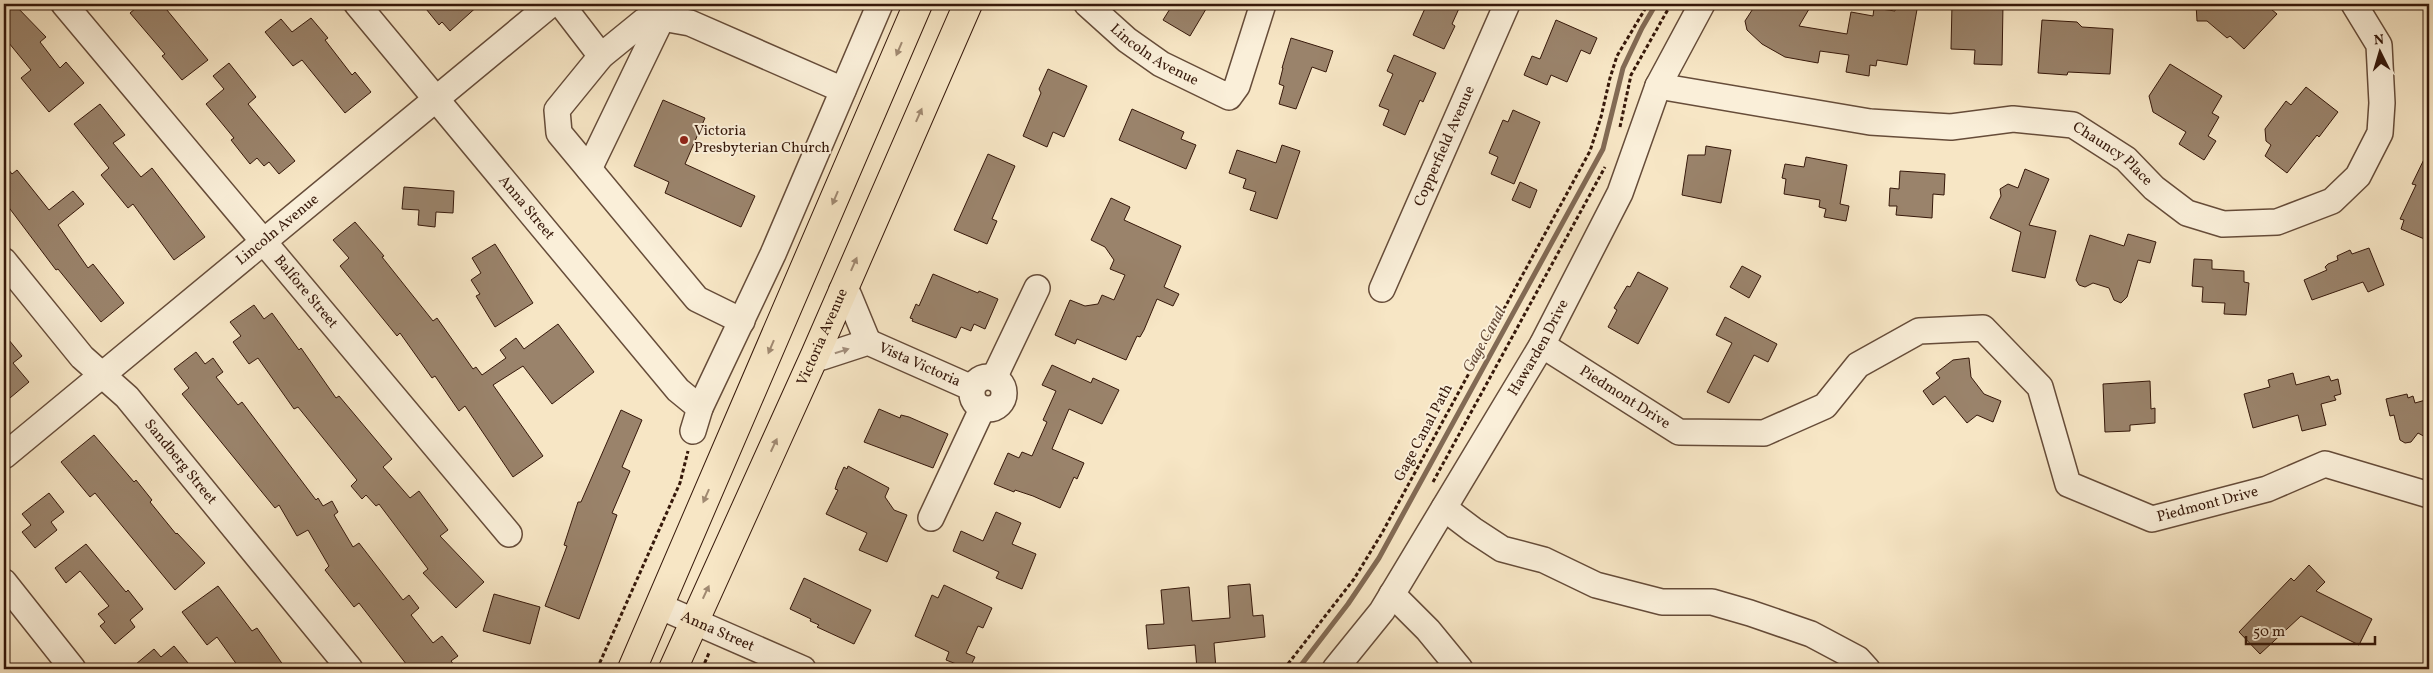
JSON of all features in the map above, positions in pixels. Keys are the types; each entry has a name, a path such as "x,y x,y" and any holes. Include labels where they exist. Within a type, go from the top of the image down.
{"main road":[{"path":"632,669 918,4"},
{"name":"Victoria Avenue","path":"673,669 815,355 968,4"}],"street":[{"name":"Balfore Street","path":"64,4 264,239 509,534"},
{"name":"Anna Street","path":"357,4 678,390 697,420"},
{"name":"Lincoln Avenue","path":"4,456 550,4"},
{"path":"561,4 601,56"},
{"path":"697,420 880,4"},
{"name":"Lincoln Avenue","path":"1087,4 1127,40 1161,64 1229,97 1237,86 1263,4"},
{"name":"Copperfield Avenue","path":"1382,289 1507,4"},
{"name":"Hawarden Drive","path":"1335,669 1382,611 1542,345 1620,193 1658,86 1702,4"},
{"name":"Chauncy Place","path":"1658,86 1870,122 1950,127 2013,119 2073,125 2126,159 2154,188 2187,212 2223,224 2277,222 2332,201 2358,176 2380,132 2382,102 2379,45 2354,4"},
{"path":"589,168 662,18"},
{"path":"742,321 697,299 559,133 556,110 601,56 644,21 662,18 690,23 843,90"},
{"name":"Sandberg Street","path":"4,261 82,357 128,397 350,669"},
{"path":"931,518 983,391 1037,288"},
{"name":"Vista Victoria","path":"842,290 849,296 868,342"},
{"name":"Piedmont Drive","path":"1542,345 1679,432 1764,432 1826,406 1858,365 1919,332 1983,328 2040,387 2068,484 2152,519 2267,489 2325,464 2429,495"},
{"name":"Vista Victoria","path":"815,355 822,357 868,342 983,391"},
{"path":"1444,508 1472,530 1502,549 1544,560 1596,585 1662,602 1712,602 1750,613 1811,634 1858,659 1867,669"},
{"path":"4,582 73,669"},
{"path":"1392,594 1428,630 1460,669"},
{"name":"Anna Street","path":"658,606 694,620 803,669"}],"path":[{"name":"Gage Canal Path","path":"1284,669 1354,579 1382,533 1590,151 1601,118 1617,56 1648,4"},
{"path":"1619,133 1631,75 1671,4"},
{"name":"Gage Canal Path","path":"1431,486 1610,159"},
{"path":"597,669 680,483 697,420"},
{"path":"702,669 709,653"}],"building":[{"path":"9,4 14,4 46,37 40,42 60,68 66,62 84,83 49,112 21,78 31,70 4,37 4,8"},
{"path":"141,4 162,4 208,60 182,80 162,56 165,54 130,13"},
{"path":"422,4 480,4 450,31 442,22 439,25"},
{"path":"1173,4 1209,4 1190,36 1163,20"},
{"path":"1427,4 1461,4 1452,24 1455,26 1444,49 1413,35"},
{"path":"1756,4 1812,4 1799,26 1847,34 1851,12 1873,16 1874,8 1895,11 1896,4 1918,4 1907,65 1877,60 1876,66 1870,65 1869,76 1846,72 1849,55 1820,51 1818,63 1785,57 1762,44 1747,30 1745,21"},
{"path":"1952,4 2003,4 2002,65 1974,64 1975,50 1951,49"},
{"path":"2196,4 2265,4 2277,14 2244,49 2230,36 2227,38 2207,21 2197,21"},
{"path":"311,18 328,38 325,40 352,75 355,72 371,92 345,113 302,60 293,66 265,32 281,19 292,32"},
{"path":"1556,20 1597,38 1590,54 1581,50 1567,82 1551,75 1547,85 1524,75 1532,56 1540,59"},
{"path":"2042,20 2077,22 2082,27 2113,29 2110,74 2068,72 2067,75 2038,73"},
{"path":"1291,38 1333,51 1326,72 1312,67 1296,109 1279,104 1284,86 1279,84"},
{"path":"1394,55 1436,73 1423,102 1420,100 1405,135 1383,125 1389,110 1379,106 1393,74 1387,71"},
{"path":"229,63 256,97 248,104 295,161 279,174 269,162 264,166 257,158 250,164 231,140 234,138 206,104 224,89 213,76"},
{"path":"2170,64 2222,96 2212,113 2219,117 2208,136 2216,141 2204,160 2179,144 2186,132 2153,112 2149,96"},
{"path":"1048,69 1087,86 1064,137 1053,132 1047,147 1023,136 1041,93 1039,89"},
{"path":"2306,87 2338,112 2287,173 2265,156 2271,145 2266,141 2265,129 2286,101 2291,105"},
{"path":"663,100 705,118 685,164 755,196 741,227 665,193 669,182 634,166"},
{"path":"100,104 125,135 113,143 141,177 152,168 205,237 174,260 133,204 128,208 101,175 109,168 74,124"},
{"path":"1132,109 1184,132 1181,139 1196,145 1186,169 1119,140"},
{"path":"1513,110 1540,122 1514,184 1491,174 1498,157 1489,153 1503,120 1508,122"},
{"path":"1282,145 1300,151 1277,219 1250,210 1256,192 1243,188 1246,179 1229,173 1237,150 1276,163"},
{"path":"1706,146 1731,150 1721,203 1682,195 1688,155 1705,155"},
{"path":"2429,149 2429,241 2401,229 2404,220 2400,219 2416,185 2412,184"},
{"path":"988,154 1015,166 992,219 997,221 987,244 954,230"},
{"path":"1806,157 1847,165 1840,204 1849,206 1846,221 1824,217 1826,209 1819,207 1820,200 1784,194 1786,179 1782,178 1785,164 1804,167"},
{"path":"4,164 12,174 17,170 49,210 73,191 84,204 58,225 88,268 93,264 124,303 101,322 58,269 56,270 4,201"},
{"path":"2025,169 2049,179 2029,225 2056,231 2045,278 2012,271 2021,232 1990,218 2001,196 2000,189 2008,184 2018,188"},
{"path":"1900,171 1945,174 1944,195 1933,194 1932,218 1896,215 1897,206 1889,206 1890,188 1899,189"},
{"path":"1520,182 1537,190 1530,208 1512,200"},
{"path":"404,187 454,191 453,213 436,212 435,227 418,225 419,210 402,209"},
{"path":"1111,198 1130,207 1124,220 1181,246 1164,287 1179,294 1173,306 1157,299 1144,330 1140,337 1137,336 1126,360 1077,339 1075,344 1055,335 1070,300 1085,306 1098,304 1102,295 1114,300 1125,275 1110,269 1114,260 1105,247 1091,240"},
{"path":"355,222 384,256 382,257 433,321 437,318 473,369 476,367 482,375 506,358 500,350 516,338 524,349 558,324 594,372 552,404 523,366 493,385 543,456 513,477 465,406 459,411 435,376 432,378 400,333 397,336 340,266 349,258 333,240"},
{"path":"2128,234 2156,242 2150,263 2138,260 2127,297 2121,303 2114,300 2109,288 2093,283 2085,287 2079,285 2076,280 2090,235 2124,246"},
{"path":"495,244 533,303 495,327 476,296 480,294 471,280 481,273 472,258"},
{"path":"2369,248 2384,285 2368,292 2363,282 2312,300 2304,280 2327,270 2325,267 2338,260 2337,256 2350,250 2352,254"},
{"path":"2194,259 2212,260 2212,269 2244,271 2244,282 2249,283 2246,315 2224,314 2225,303 2202,302 2203,287 2192,286"},
{"path":"1742,266 1761,276 1749,298 1730,287"},
{"path":"1638,272 1668,288 1638,344 1608,327 1617,310 1614,308 1627,286 1630,287"},
{"path":"933,274 978,293 979,291 998,299 985,329 974,324 971,331 961,327 956,338 912,321 913,319 910,318 916,304 919,306"},
{"path":"254,305 264,319 272,313 299,350 301,348 336,398 339,396 392,459 383,467 410,498 419,491 448,530 440,536 484,582 456,608 423,573 428,569 379,504 376,506 366,495 362,499 351,486 357,480 298,407 294,409 258,358 249,364 233,342 241,336 230,322"},
{"path":"1725,317 1777,344 1768,362 1754,355 1729,403 1707,392 1732,343 1716,335"},
{"path":"4,334 22,356 13,363 29,382 4,403"},
{"path":"196,352 205,364 213,358 223,372 216,377 238,405 242,402 316,500 318,498 323,506 332,501 338,512 334,515 353,547 359,543 403,600 409,595 419,608 411,615 433,643 442,636 458,656 451,661 457,669 410,669 359,603 354,607 325,570 329,566 308,530 297,536 279,505 275,508 182,394 189,388 174,369"},
{"path":"1969,358 1971,377 1984,394 2001,401 1993,422 1977,415 1967,423 1945,396 1933,405 1923,391 1940,378 1936,373 1953,360"},
{"path":"1052,365 1091,383 1093,378 1119,390 1102,424 1069,409 1052,449 1084,463 1077,479 1074,477 1060,508 1033,496 1015,490 1014,492 994,484 1008,453 1019,458 1022,452 1032,456 1047,422 1043,420 1056,391 1042,385"},
{"path":"2293,373 2296,385 2329,376 2331,381 2338,379 2341,394 2334,396 2336,400 2321,404 2326,425 2302,431 2298,415 2253,428 2244,394 2270,387 2268,380"},
{"path":"2150,381 2151,409 2155,408 2155,423 2130,425 2130,431 2105,432 2103,384"},
{"path":"2407,394 2408,398 2413,396 2415,403 2429,399 2429,439 2418,433 2411,442 2405,443 2400,440 2394,415 2390,416 2386,399"},
{"path":"879,409 900,418 901,415 909,417 948,434 933,468 864,442"},
{"path":"621,410 642,420 622,467 630,471 612,513 617,515 579,619 545,606 567,546 564,545 578,502 581,502"},
{"path":"94,435 134,482 136,480 152,500 150,502 176,534 205,563 175,590 95,493 90,497 61,462"},
{"path":"848,466 889,488 885,497 894,510 907,515 887,562 859,550 867,533 826,514 838,490 835,489 838,480 844,467 847,469"},
{"path":"49,493 64,512 51,522 57,530 35,548 22,532 31,525 22,514"},
{"path":"996,512 1021,523 1012,544 1036,554 1022,589 996,578 999,572 953,551 961,531 983,541"},
{"path":"86,544 126,592 128,590 143,609 130,620 135,627 115,644 100,626 105,622 98,614 109,606 80,571 66,583 55,568"},
{"path":"2309,565 2325,582 2316,591 2372,619 2359,645 2301,616 2260,654 2239,632 2291,578 2294,581"},
{"path":"804,578 871,610 854,644 817,627 819,625 810,621 811,619 790,609"},
{"path":"1250,584 1253,616 1263,615 1265,637 1214,643 1216,669 1197,669 1195,645 1148,649 1146,625 1164,624 1161,590 1189,587 1192,621 1230,618 1228,586"},
{"path":"944,585 992,608 983,628 978,626 966,653 975,657 969,669 946,660 949,652 915,636 932,595 938,598"},
{"path":"218,586 252,631 257,628 286,669 240,669 217,637 207,645 182,612"},
{"path":"494,594 540,607 530,644 483,631"},
{"path":"174,646 193,669 130,669 154,649 161,657"}],"waterway":[{"name":"Gage Canal","path":"1298,669 1348,604 1379,558 1603,149 1623,68 1656,4"}],"place":[{"name":"Victoria Presbyterian Church","path":"684,140"}]}
